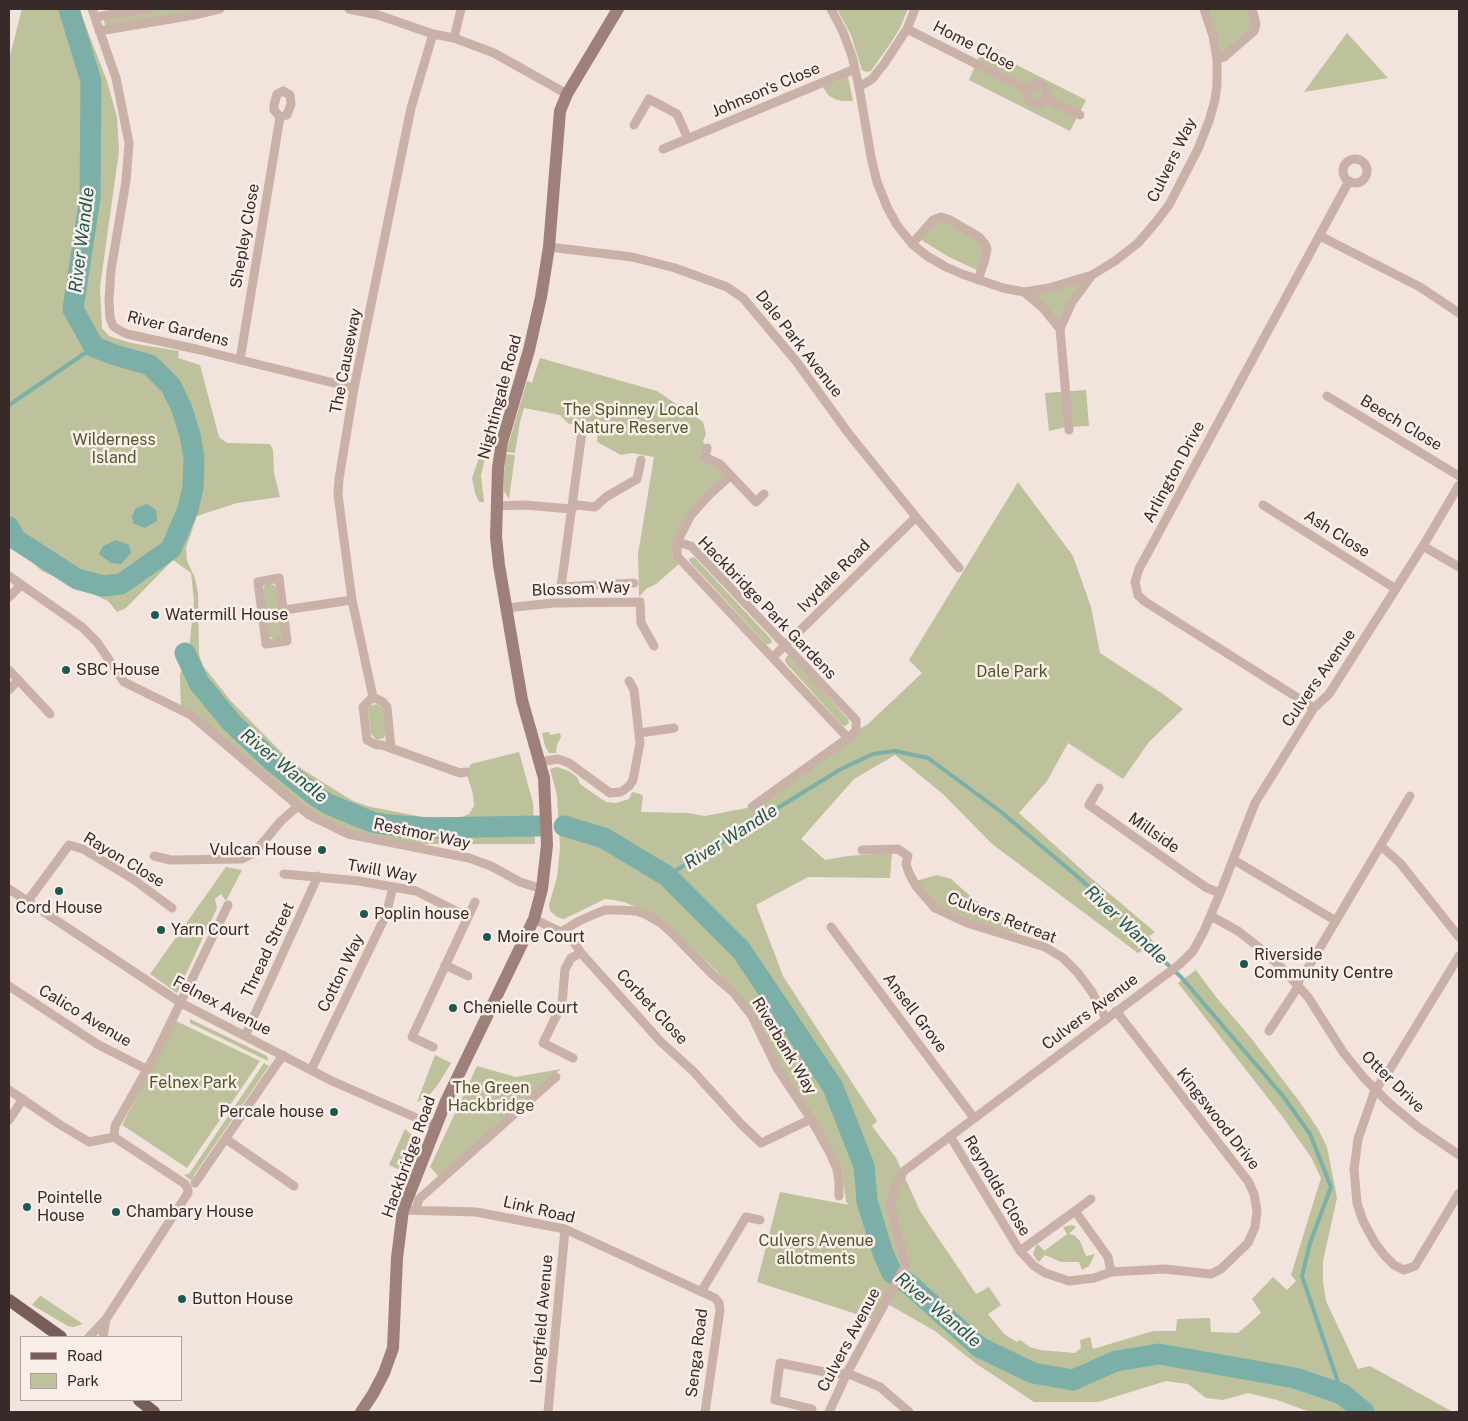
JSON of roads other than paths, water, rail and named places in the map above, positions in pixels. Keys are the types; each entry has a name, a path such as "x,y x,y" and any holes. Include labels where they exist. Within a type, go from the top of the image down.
{"main road":[{"name":"Nightingale Road","path":"545,805 544,778 522,700 506,608 497,545 496,480 500,453 529,350 541,297 548,246 560,111 567,94 618,9"},
{"name":"Hackbridge Road","path":"361,1412 384,1373 393,1348 396,1258 403,1210 435,1126 461,1068 534,919 545,868 547,845 545,805"},
{"path":"9,1300 60,1336"},
{"path":"140,1401 154,1412"}],"street":[{"path":"148,9 94,13 99,31 220,9"},
{"path":"349,9 378,15 433,34 454,38 494,53 567,94"},
{"path":"454,38 461,9"},
{"name":"Culvers Way","path":"830,9 843,32 855,69 877,182 892,216 912,244 927,256 946,267 978,280 1024,292 1049,288 1092,275 1138,243 1169,205 1198,149 1209,121 1217,85 1217,59 1213,36 1204,9"},
{"path":"859,87 877,74 907,29 915,9"},
{"path":"1217,59 1224,57 1254,31 1256,24 1252,9"},
{"name":"Home Close","path":"907,29 1028,90"},
{"name":"River Gardens","path":"99,31 116,78 128,143 126,181 111,270 109,300 110,318 113,326 127,334 354,388"},
{"name":"The Causeway","path":"391,748 386,707 383,702 373,698 352,600 338,496 339,479 354,388 411,108 433,34"},
{"name":"Johnson's Close","path":"663,149 855,69"},
{"name":"Home Close","path":"1032,85 1041,85 1046,90 1045,98 1040,103 1034,103 1029,99 1028,90 1032,85"},
{"name":"Home Close","path":"1045,98 1080,115"},
{"path":"634,125 648,99 677,114 688,139"},
{"name":"Shepley Close","path":"240,360 280,117"},
{"name":"Arlington Drive","path":"1314,708 1144,601 1138,595 1135,582 1138,569 1349,181"},
{"path":"912,244 936,218 948,219 979,237 986,246 985,259 978,280"},
{"path":"1320,236 1420,287 1459,313"},
{"name":"Dale Park Avenue","path":"548,246 632,257 681,270 735,291 744,298 779,339 849,434 959,568"},
{"path":"1069,430 1060,329 1072,302 1092,275"},
{"path":"1024,292 1042,307 1060,329"},
{"name":"Beech Close","path":"1327,396 1459,476"},
{"path":"582,432 561,587 634,583"},
{"path":"708,448 705,457 720,464 756,502 764,494"},
{"path":"496,506 525,505 571,508 577,505 595,507 606,497 637,479 641,460"},
{"path":"677,542 691,515 730,476"},
{"name":"Culvers Avenue","path":"829,1412 847,1374 903,1271 904,1258 891,1208 892,1196 904,1171 1180,964 1198,944 1234,860 1255,803 1314,708 1329,694 1423,546 1459,485"},
{"name":"Ash Close","path":"1263,505 1396,589"},
{"name":"Ivydale Road","path":"773,657 916,517"},
{"name":"Hackbridge Park Gardens","path":"677,542 691,546 856,720 856,731 848,738 677,556 677,542"},
{"path":"1423,546 1459,566"},
{"name":"Restmor Way","path":"9,576 82,627 97,642 124,682 190,715 309,815 348,834 469,858 490,866 520,882 542,889"},
{"path":"279,578 284,610 287,641 266,644 258,582 279,578"},
{"path":"9,597 21,585"},
{"path":"284,610 352,600"},
{"name":"Blossom Way","path":"506,608 554,603 640,602 641,623 654,646"},
{"path":"9,670 50,714"},
{"path":"9,690 18,680"},
{"path":"540,762 552,759 569,762 607,791 614,794 621,792 629,786 633,780 640,743 634,690 629,681"},
{"path":"373,698 363,707 367,740 460,773 466,772"},
{"path":"640,733 674,728"},
{"path":"752,807 848,738"},
{"name":"Millside","path":"1099,788 1089,805 1207,888 1220,893"},
{"path":"1269,1031 1296,990 1299,980 1410,796"},
{"path":"154,856 171,860 242,859 254,853 281,821 298,806"},
{"name":"Rayon Close","path":"27,902 69,845 76,845 133,879 172,908"},
{"path":"1381,846 1400,863 1459,937"},
{"name":"Culvers Retreat","path":"862,850 898,849 908,856 906,864 916,886 935,908 967,923 1045,946 1063,958 1078,973 1092,992 1106,1019"},
{"path":"1234,860 1336,921"},
{"name":"Twill Way","path":"284,874 359,881 416,891 468,917"},
{"name":"Thread Street","path":"245,1036 318,876"},
{"name":"Cotton Way","path":"311,1070 386,915 394,887"},
{"name":"Felnex Avenue","path":"9,889 181,1003 362,1095 435,1126"},
{"path":"433,1047 412,1037 476,902"},
{"path":"114,1137 115,1126 148,1070 228,905"},
{"name":"Riverbank Way","path":"562,932 579,920 606,910 636,912 661,923 674,934 712,974 733,992 752,1016 777,1068 811,1119 837,1169 839,1181 838,1196"},
{"name":"Otter Drive","path":"1211,916 1238,931 1256,945 1298,985 1318,1011 1343,1052 1375,1090 1418,1127 1459,1155"},
{"name":"Corbet Close","path":"534,919 562,932 573,940 581,953 661,1042 694,1071 741,1124 761,1143 811,1119"},
{"name":"Ansell Grove","path":"831,927 974,1118"},
{"path":"573,1058 543,1043 562,1004 565,968 571,958 581,953"},
{"path":"1459,956 1388,1074 1375,1090 1355,1152 1354,1185 1357,1203 1369,1233 1385,1256 1404,1270 1415,1266 1459,1193"},
{"path":"445,965 468,976"},
{"name":"Calico Avenue","path":"9,986 97,1044 148,1070"},
{"name":"Kingswood Drive","path":"1116,1011 1248,1181 1254,1194 1257,1211 1255,1227 1248,1243 1220,1269 1211,1274 1164,1269 1126,1270"},
{"path":"90,1336 106,1319 191,1186 226,1139 283,1055"},
{"path":"416,1209 419,1199 556,1077"},
{"path":"9,1090 89,1142 114,1137 184,1184 191,1186"},
{"path":"9,1120 23,1099"},
{"name":"Reynolds Close","path":"950,1136 1020,1251 1034,1266 1045,1273 1069,1281 1094,1278 1110,1272 1126,1270"},
{"path":"226,1139 294,1186"},
{"name":"Reynolds Close","path":"1020,1251 1091,1199"},
{"name":"Link Road","path":"403,1210 476,1212 565,1228 715,1298"},
{"path":"1075,1211 1108,1257 1110,1272"},
{"path":"701,1292 746,1217 760,1220"},
{"name":"Longfield Avenue","path":"548,1412 565,1228"},
{"name":"Senga Road","path":"705,1412 720,1310 719,1303 715,1298"},
{"path":"103,1336 106,1319"},
{"path":"812,1409 775,1400 780,1363 835,1374 847,1374 880,1387 907,1412"}],"water":[{"path":"147,504 156,510 157,521 145,528 133,523 132,516 136,508"},
{"path":"116,540 129,545 131,553 121,564 111,563 99,554 103,546"}],"waterway":[{"name":"River Wandle","path":"9,527 15,539 77,579 103,586 121,584 171,549 188,509 193,487 194,458 190,435 182,409 171,386 150,365 94,347 73,309 90,198 91,81 69,9"},
{"path":"9,405 94,347"},
{"name":"River Wandle","path":"185,653 199,683 232,723 271,760 328,804 372,822 388,825 430,828 538,826"},
{"name":"River Wandle","path":"667,876 841,769 873,754 895,751 928,758 1000,811 1078,877 1149,942 1283,1096 1310,1134 1331,1187 1310,1243 1302,1276 1342,1394"},
{"name":"River Wandle","path":"564,826 604,838 667,876 741,950 833,1087 864,1166 867,1201 883,1253 892,1273 910,1285 979,1347 1033,1373 1073,1380 1116,1361 1159,1354 1295,1378 1342,1394 1364,1412"}],"place":[{"name":"Watermill House","path":"155,615"},
{"name":"SBC House","path":"66,670"},
{"name":"Vulcan House","path":"322,850"},
{"name":"Cord House","path":"59,891"},
{"name":"Poplin house","path":"364,914"},
{"name":"Yarn Court","path":"161,930"},
{"name":"Moire Court","path":"487,937"},
{"name":"Riverside Community Centre","path":"1244,964"},
{"name":"Chenielle Court","path":"453,1008"},
{"name":"Percale house","path":"334,1112"},
{"name":"Pointelle House","path":"27,1207"},
{"name":"Chambary House","path":"116,1212"},
{"name":"Button House","path":"182,1299"}],"park label":[{"name":"The Spinney Local Nature Reserve","path":"631,419"},
{"name":"Wilderness Island","path":"114,449"},
{"name":"Dale Park","path":"1012,672"},
{"name":"Felnex Park","path":"193,1083"},
{"name":"The Green Hackbridge","path":"491,1097"},
{"name":"Culvers Avenue allotments","path":"816,1250"}]}
